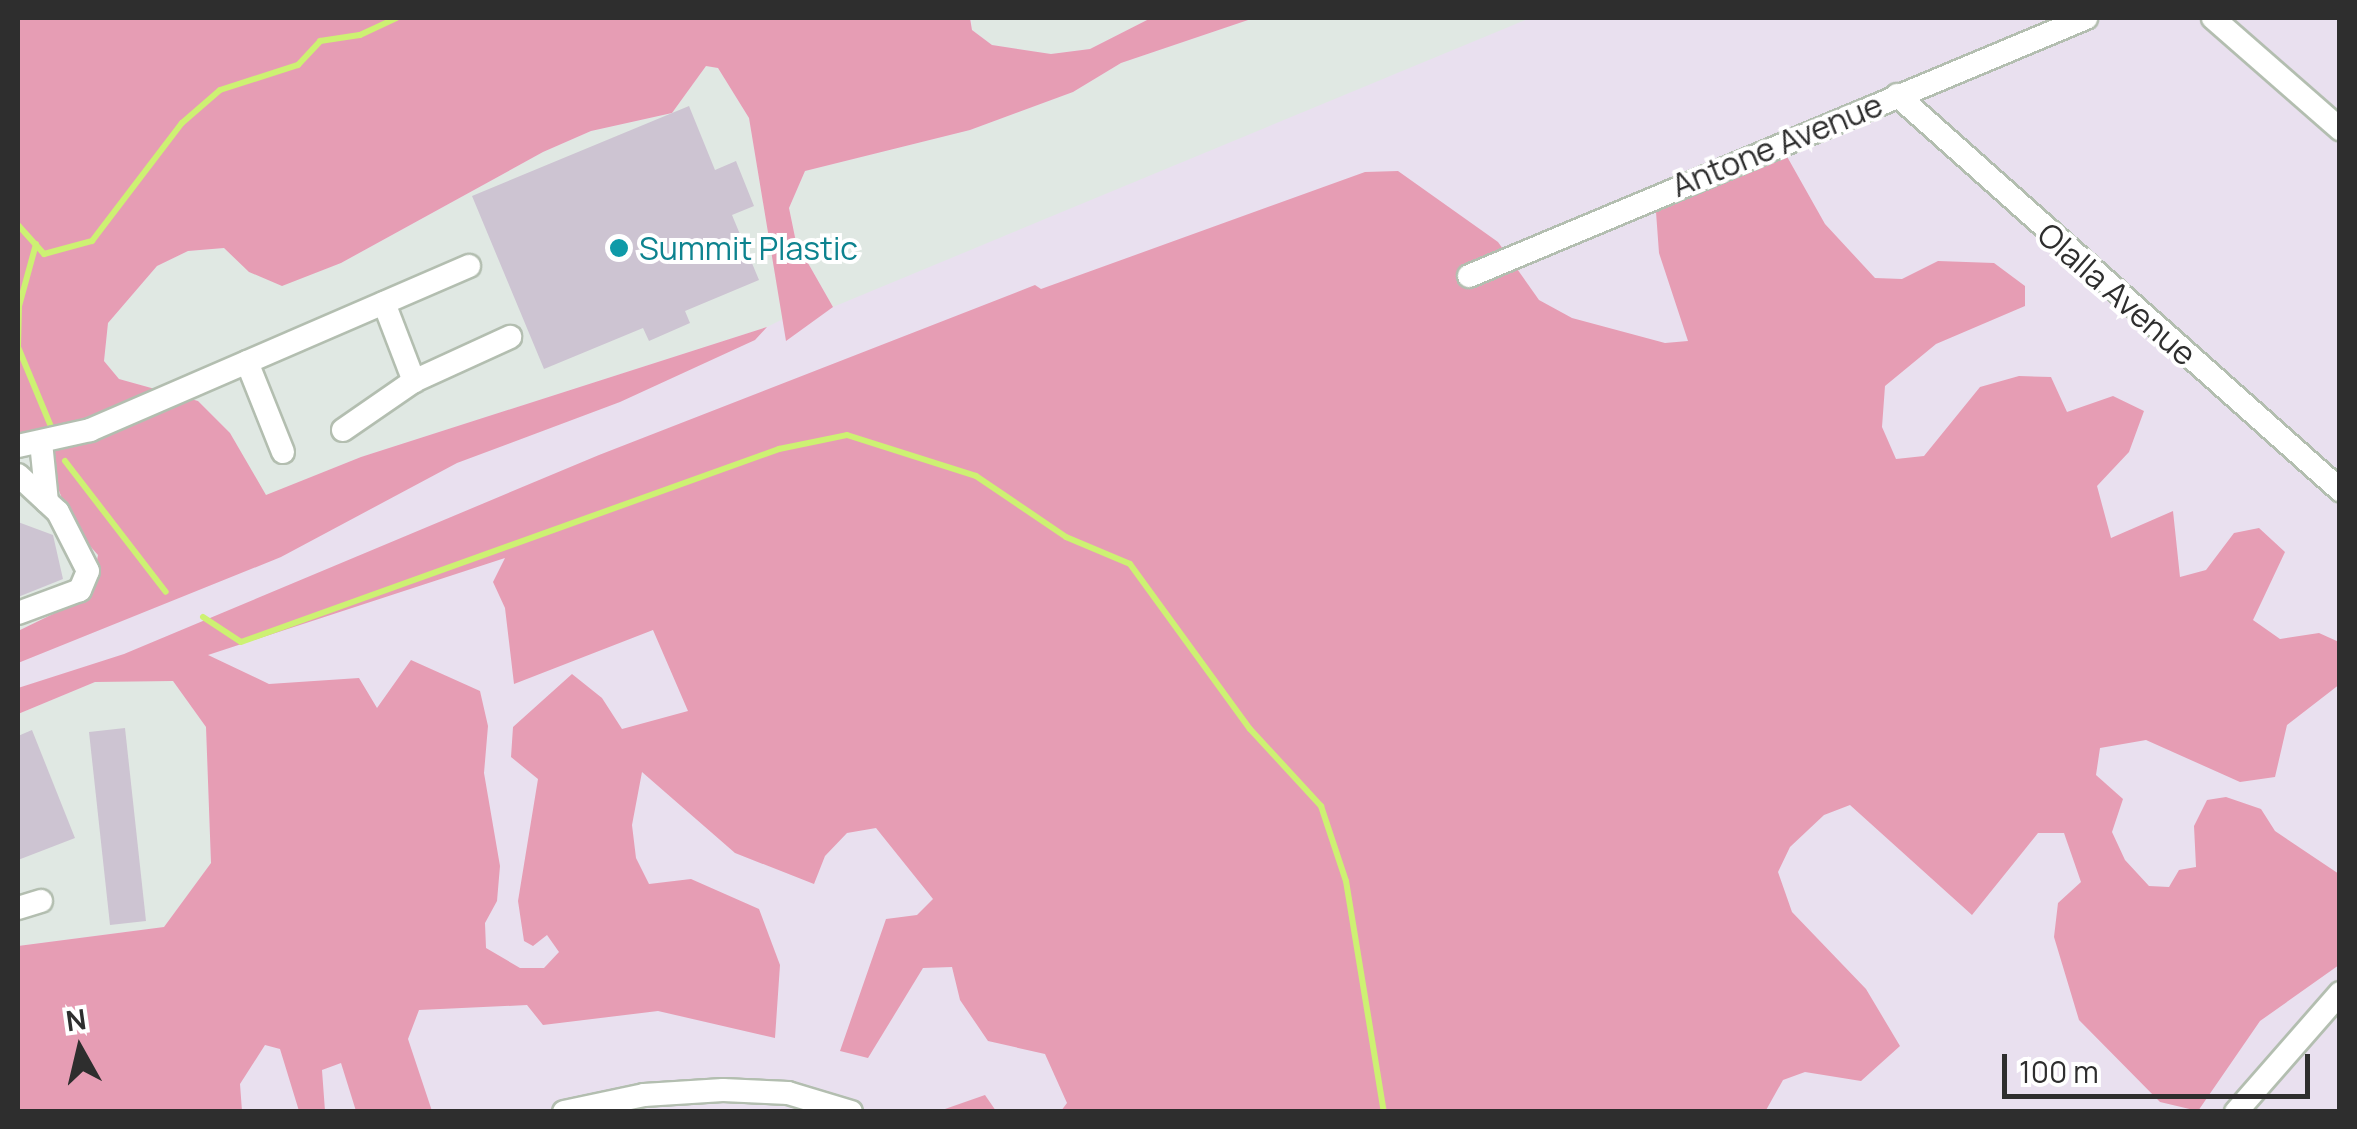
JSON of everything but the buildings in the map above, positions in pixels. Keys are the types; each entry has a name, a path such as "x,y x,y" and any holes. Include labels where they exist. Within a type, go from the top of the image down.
{"street":[{"name":"Antone Avenue","path":"1469,276 2086,18"},
{"path":"2214,18 2340,128"},
{"name":"Olalla Avenue","path":"1897,95 2340,490"},
{"path":"18,446 90,430 469,266"},
{"path":"384,303 414,381"},
{"path":"342,430 414,381 510,338"},
{"path":"247,362 283,452"},
{"path":"42,442 47,502"},
{"path":"18,475 47,502 88,571 80,590 18,613"},
{"path":"18,908 41,901"},
{"path":"2236,1112 2340,993"},
{"path":"564,1112 644,1095 723,1090 788,1093 850,1112"}],"shaded area":[{"path":"18,18 970,18 972,30 992,45 1051,54 1090,49 1151,18 1254,18 1121,63 1073,92 970,130 805,171 789,208 796,242 833,307 786,341 749,118 718,68 706,66 672,113 591,131 543,152 341,263 282,286 249,272 224,248 188,251 157,266 108,323 104,361 119,379 198,401 230,433 266,495 361,457 767,327 755,340 620,402 457,463 281,557 18,663 18,631 90,596 98,555 73,527 56,483 18,433"},
{"path":"971,18 1151,18 1090,49 1051,54 992,45 972,30"},
{"path":"1254,18 1530,18 833,307 796,242 789,208 805,171 970,130 1073,92 1121,63"},
{"path":"706,66 718,68 749,118 783,319 767,327 361,457 265,496 230,433 198,401 119,379 104,361 108,323 157,266 188,251 224,248 249,271 282,285 341,263 543,152 591,131 672,113"},
{"path":"1785,153 1825,224 1875,278 1902,279 1938,261 1994,263 2025,286 2025,306 1936,344 1885,386 1882,427 1896,459 1924,456 1980,387 2019,376 2051,377 2067,412 2113,396 2144,411 2129,452 2097,486 2111,538 2173,511 2180,577 2206,570 2234,533 2259,528 2285,552 2253,620 2280,639 2319,633 2339,642 2340,684 2287,725 2275,777 2240,782 2146,740 2100,748 2096,775 2123,799 2112,832 2125,860 2149,886 2169,887 2179,870 2196,867 2194,826 2207,800 2226,797 2261,809 2275,831 2339,874 2339,965 2260,1021 2198,1111 2160,1102 2079,1020 2054,937 2058,903 2081,882 2064,833 2038,833 1972,915 1850,805 1824,815 1790,847 1778,872 1792,912 1866,989 1900,1046 1861,1081 1805,1072 1783,1080 1765,1112 1061,1111 1067,1103 1045,1054 988,1041 960,1000 952,967 923,968 868,1058 840,1051 886,919 917,915 933,899 876,828 847,833 825,856 814,884 735,853 642,772 632,825 636,858 649,884 691,879 759,909 780,965 775,1038 658,1011 543,1025 527,1005 419,1010 408,1039 432,1111 356,1111 341,1063 322,1070 325,1111 299,1111 280,1049 265,1045 240,1084 242,1111 18,1111 18,946 164,927 211,863 206,727 173,681 95,682 18,714 18,688 124,654 599,455 1035,285 1041,289 1365,172 1398,171 1498,242 1539,300 1572,318 1665,343 1688,341 1659,253 1656,212","holes":["505,558 493,582 505,608 514,684 653,630 688,711 622,729 602,698 572,674 513,727 511,757 538,779 518,901 524,941 533,946 547,935 559,952 544,968 520,968 486,948 485,923 497,901 500,866 484,773 488,726 480,691 411,660 377,708 359,678 269,684 208,655"]},
{"path":"49,448 73,527 98,555 90,596 18,631 18,454"},
{"path":"153,676 173,681 206,727 211,864 164,927 18,946 18,714 95,682"},
{"path":"985,1095 996,1111 945,1111 945,1109"}],"waterway":[{"path":"18,225 44,254 92,241 182,123 220,90 298,65 320,41 360,35 396,18"},
{"path":"36,244 19,306 18,347 52,429"},
{"path":"203,617 241,642 779,449 847,435 976,476 1066,537 1130,564 1250,729 1321,806 1346,881 1384,1112"},
{"path":"65,461 166,592"}],"place":[{"name":"Summit Plastic","path":"619,248"}]}
